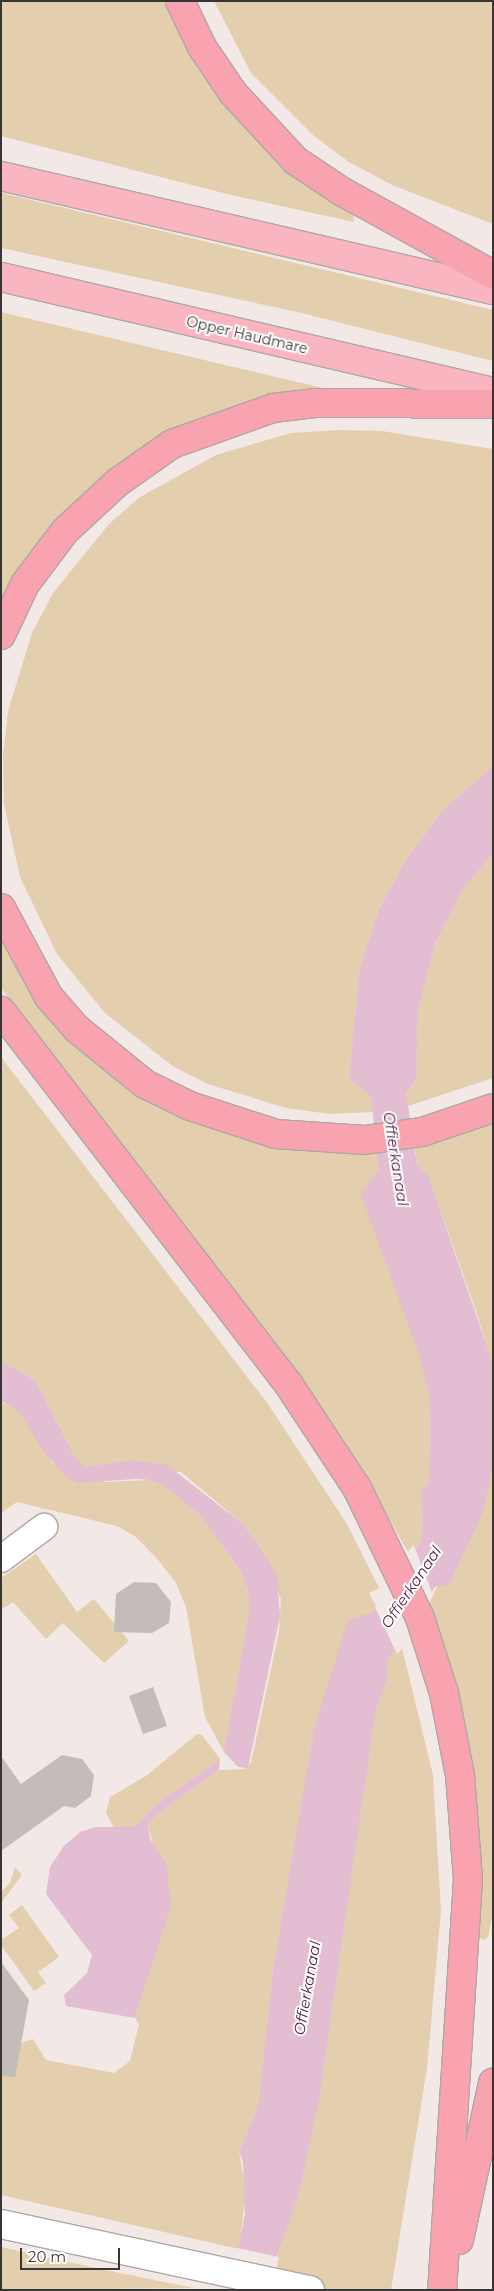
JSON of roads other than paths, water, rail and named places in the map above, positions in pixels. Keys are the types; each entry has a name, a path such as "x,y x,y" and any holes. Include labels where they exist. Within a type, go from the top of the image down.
{"highway":[{"path":"180,1 202,48 233,92 296,161 341,191 493,275"},
{"path":"1,176 493,290"},
{"name":"Opper Haudmare","path":"1,277 493,392"},
{"path":"1,635 25,584 65,531 118,482 172,444 273,408 315,403 493,404"},
{"path":"1,908 49,997 77,1030 145,1084 240,1125 276,1134 365,1140 422,1132 493,1108"},
{"path":"1,1011 289,1384 357,1488 398,1566 420,1618 444,1694 460,1775 468,1878 442,2290"},
{"path":"449,2290 493,2082"}],"street":[{"path":"1,1559 44,1527"},
{"path":"1,2224 310,2290"}],"water":[{"name":"Offierkanaal","path":"493,766 493,853 462,891 434,946 418,1011 416,1080 406,1092 417,1165 428,1175 492,1361 492,1470 483,1512 449,1585 435,1587 388,1660 387,1680 376,1710 319,2100 298,2198 276,2257 230,2290 245,2214 243,2162 239,2151 258,2107 273,1970 314,1729 348,1620 373,1612 422,1539 421,1490 429,1482 430,1399 419,1354 361,1194 379,1169 371,1097 349,1078 360,966 379,909 405,861 442,811"},
{"path":"1,1361 36,1381 76,1459 86,1467 132,1460 167,1465 243,1524 266,1556 277,1575 280,1616 248,1768 238,1767 224,1752 250,1608 247,1588 239,1569 201,1516 166,1487 150,1480 136,1479 77,1483 64,1475 43,1451 19,1411 1,1401"},
{"path":"220,1759 219,1770 157,1814 148,1826 150,1839 166,1862 171,1907 135,2018 66,2006 64,1995 87,1973 92,1955 46,1894 50,1867 63,1847 80,1832 96,1827 134,1827 156,1804"}]}
